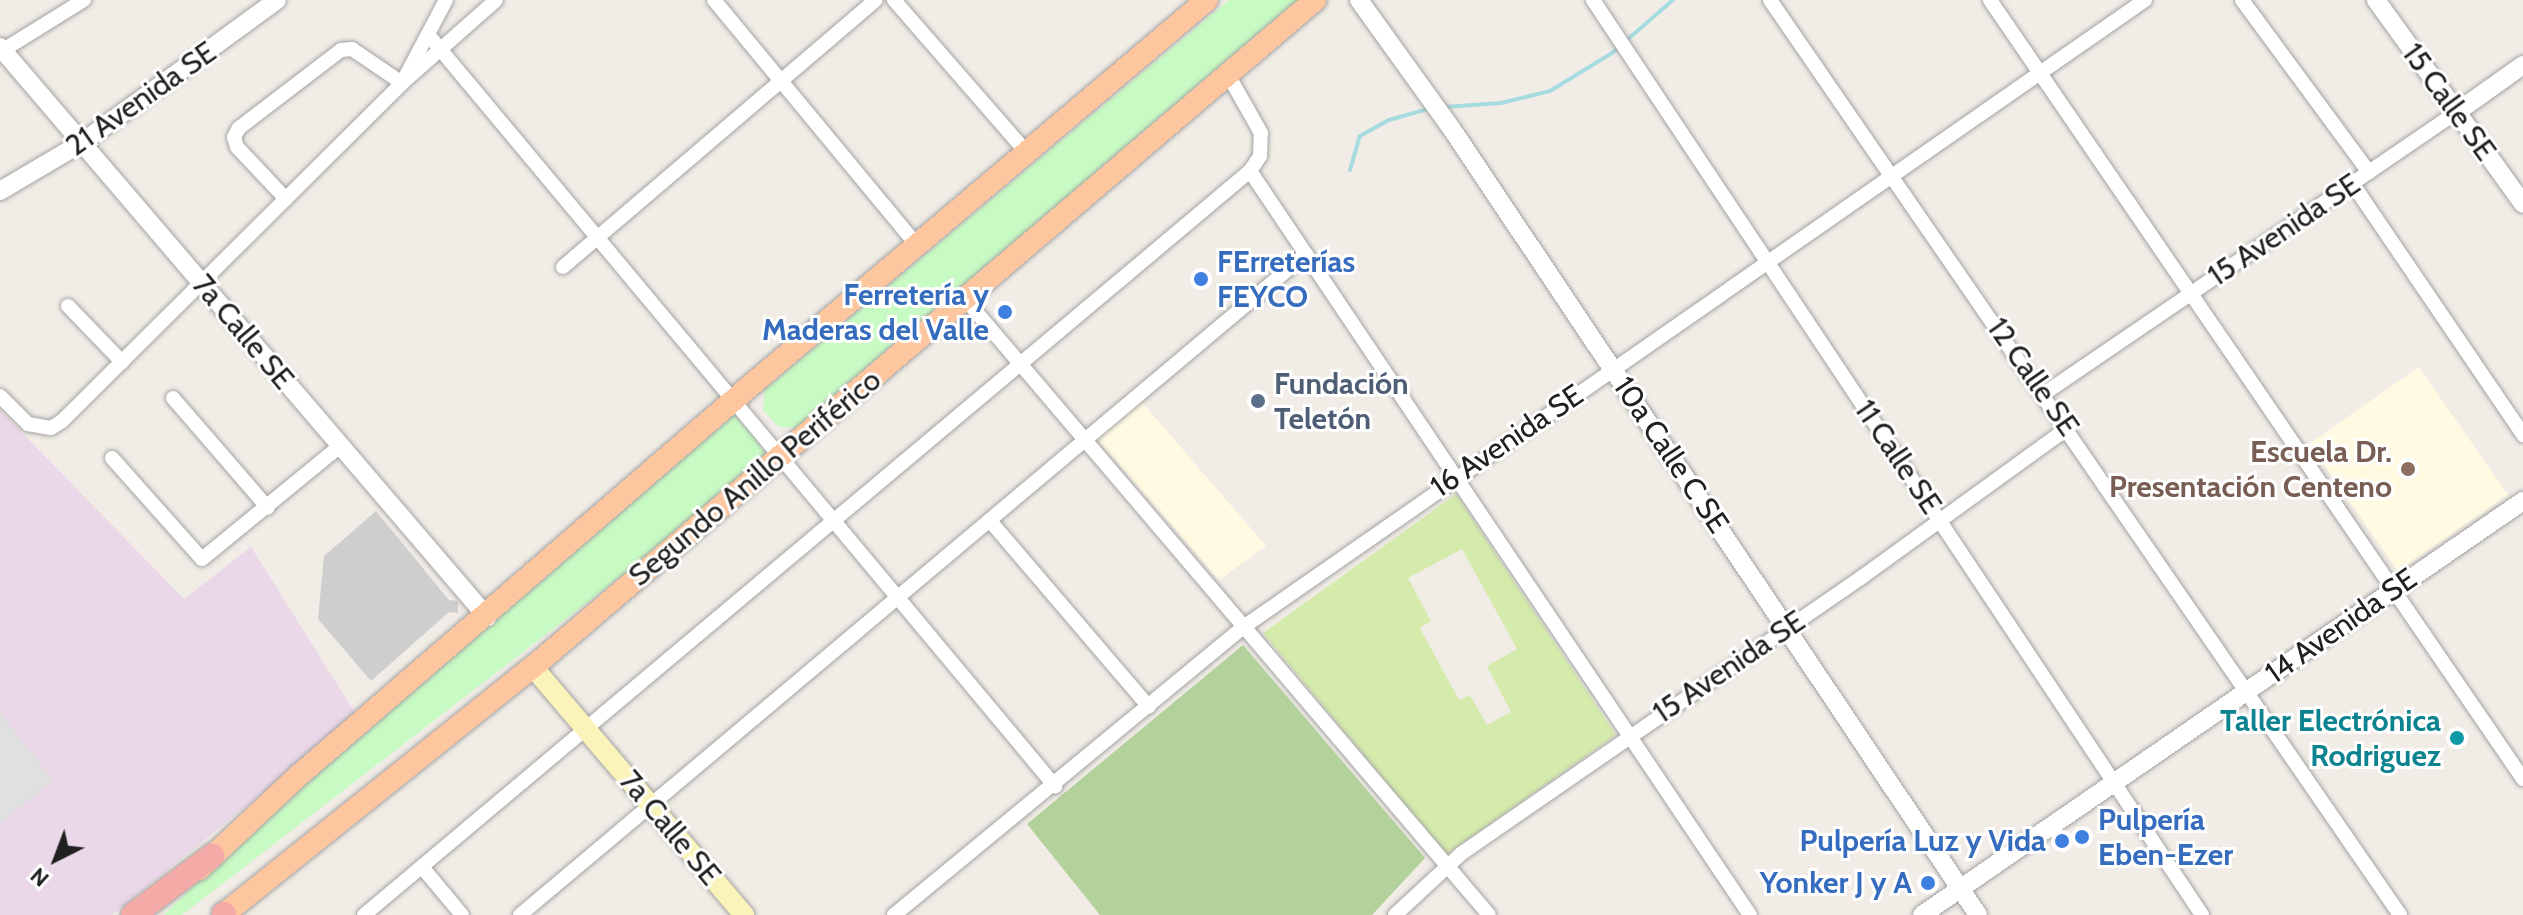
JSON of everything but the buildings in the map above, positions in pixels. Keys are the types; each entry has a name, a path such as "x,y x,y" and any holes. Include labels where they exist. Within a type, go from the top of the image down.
{"highway":[{"path":"133,915 212,856"}],"main road":[{"path":"154,915 212,856 733,401 1207,0"},
{"name":"Segundo Anillo Periférico","path":"224,915 533,667 1315,0"},
{"name":"7a Calle SE","path":"533,667 744,915"}],"street":[{"path":"1,50 84,0"},
{"name":"21 Avenida SE","path":"0,191 83,142 277,0"},
{"path":"435,43 446,0"},
{"path":"714,0 917,245"},
{"path":"563,267 876,0"},
{"path":"894,0 1027,153"},
{"name":"10a Calle C SE","path":"1359,0 1451,128 1978,915"},
{"name":"11 Calle SE","path":"1593,0 2202,915"},
{"name":"12 Calle SE","path":"1770,0 1889,175 2069,427 2245,692 2400,915"},
{"path":"1990,0 2523,779"},
{"name":"16 Avenida SE","path":"894,915 1055,786 1242,628 1767,259 2145,0"},
{"path":"2242,0 2369,172"},
{"name":"15 Calle SE","path":"2376,0 2523,204"},
{"path":"0,396 28,424 41,429 62,421 402,83 435,43 493,1"},
{"path":"435,43 1055,786"},
{"path":"286,199 237,147 234,137 239,128 341,50 352,49 402,83"},
{"name":"7a Calle SE","path":"1,50 487,617"},
{"name":"15 Avenida SE","path":"2045,393 2523,65"},
{"path":"364,915 1250,171 1260,156 1261,133 1227,73"},
{"path":"1250,171 1750,915"},
{"path":"2352,183 2523,435"},
{"path":"520,915 1306,254"},
{"path":"966,300 1489,915"},
{"path":"68,306 122,362"},
{"path":"173,398 268,508"},
{"name":"15 Avenida SE","path":"1395,915 1447,865 2069,427"},
{"path":"112,458 202,559 340,446"},
{"name":"14 Avenida SE","path":"1922,915 2523,501"},
{"path":"991,522 1149,707"},
{"path":"422,867 462,915"}],"shaded area":[{"name":"Escuela Dr. Presentación Centeno","path":"2419,367 2508,495 2398,571 2309,444"},
{"path":"1141,401 1266,546 1219,580 1097,439"},
{"path":"0,410 184,599 251,547 357,716 112,915 0,915"},
{"path":"376,511 449,600 458,601 458,613 449,612 371,681 318,619 324,556"},
{"path":"0,715 53,780 0,824"}],"green space":[{"path":"1229,0 1298,0 798,427 779,427 763,410 765,389"},
{"path":"733,410 772,460 182,915 164,915 312,768"},
{"path":"1456,494 1616,735 1446,855 1263,633","holes":["1462,549 1517,649 1487,666 1511,712 1487,725 1470,695 1459,700 1420,628 1431,621 1408,578"]},
{"path":"1243,645 1425,858 1372,915 1100,915 1027,824"}],"waterway":[{"path":"1445,107 1501,103 1550,91 1612,53 1673,0"},
{"path":"1350,170 1360,136 1389,120 1428,109"}],"place":[{"name":"FErreterías FEYCO","path":"1201,279"},
{"name":"Ferretería y Maderas del Valle","path":"1005,312"},
{"name":"Fundación Teletón","path":"1258,401"},
{"name":"Escuela Dr. Presentación Centeno","path":"2408,469"},
{"name":"Taller Electrónica Rodriguez","path":"2457,738"},
{"name":"Pulpería Eben-Ezer","path":"2082,837"},
{"name":"Pulpería Luz y Vida","path":"2062,841"},
{"name":"Yonker J y A","path":"1928,883"}]}
